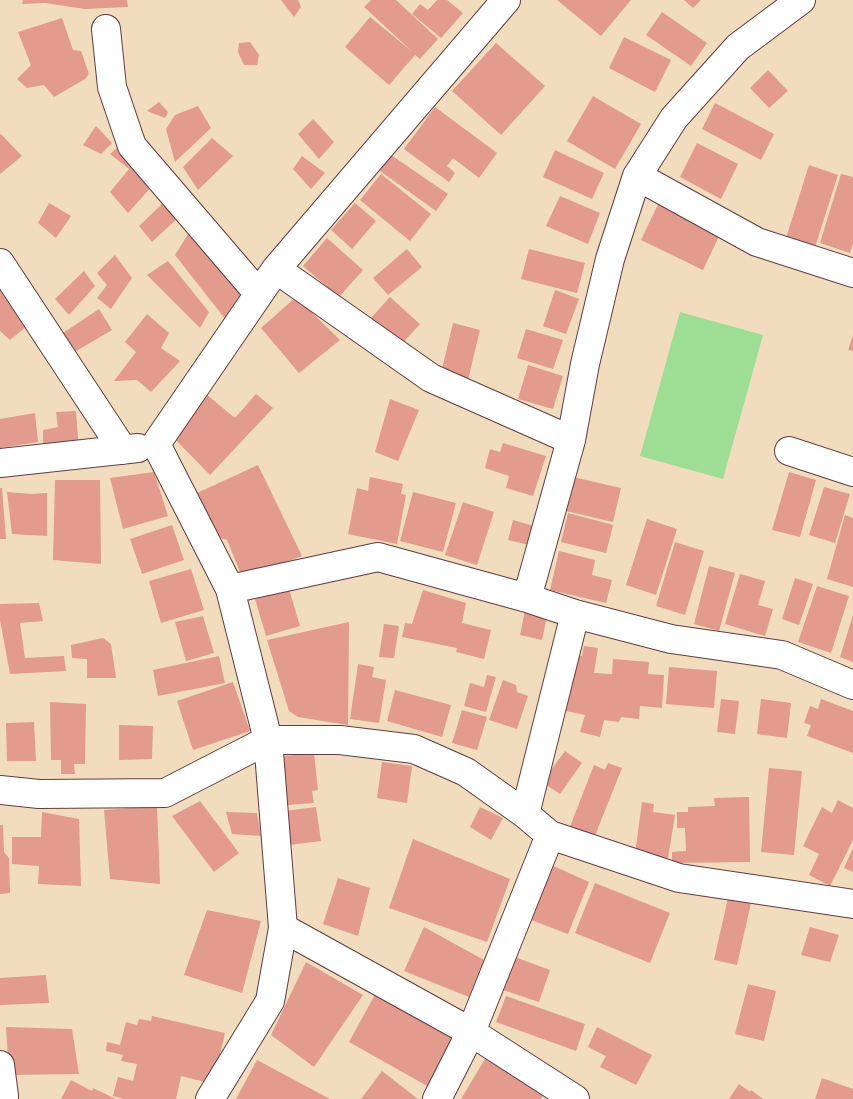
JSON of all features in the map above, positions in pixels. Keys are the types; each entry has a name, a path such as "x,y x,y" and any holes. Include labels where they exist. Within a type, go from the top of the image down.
{"street":[{"path":"0,463 123,450 156,444 258,293 276,270 506,0"},
{"path":"527,598 572,440 585,364 610,259 637,176 674,118 738,47 801,0"},
{"path":"106,29 112,87 132,146 258,293"},
{"path":"637,176 757,242 853,273"},
{"path":"0,263 123,450"},
{"path":"276,270 431,378 572,440"},
{"path":"156,444 230,589 268,740 284,928 270,1001 210,1099"},
{"path":"788,451 853,472"},
{"path":"230,589 378,557 527,598 575,614 671,639 782,655 853,685"},
{"path":"525,814 575,614"},
{"path":"0,790 39,794 165,793 268,740 340,740 414,749 466,772 525,814 550,835 679,878 853,904"},
{"path":"437,1099 471,1032 550,835"},
{"path":"284,928 471,1032 575,1099"},
{"path":"0,1065 4,1096"}],"green space":[{"path":"680,312 763,335 723,479 640,456"}],"building":[{"path":"23,0 127,0 128,7 85,9 45,3 22,4"},
{"path":"281,0 298,0 301,7 294,17"},
{"path":"371,0 396,0 438,39 420,59 415,55 389,85 345,47 370,17 414,53 364,7"},
{"path":"437,0 447,0 463,13 441,38 412,14 420,4 428,10"},
{"path":"557,0 631,0 601,36"},
{"path":"684,0 701,0 693,8"},
{"path":"662,12 707,43 691,66 646,35"},
{"path":"62,18 73,50 81,51 89,74 85,79 54,97 44,85 27,88 17,79 31,65 18,32"},
{"path":"624,37 671,60 655,92 609,68"},
{"path":"250,42 259,55 257,65 244,65 238,52 239,43"},
{"path":"496,43 545,86 501,135 452,91"},
{"path":"768,70 788,91 769,108 750,88"},
{"path":"593,96 641,124 615,169 567,141"},
{"path":"159,102 168,112 165,118 147,111"},
{"path":"715,103 774,134 761,160 702,129"},
{"path":"198,106 211,128 175,162 166,129 175,115"},
{"path":"435,107 497,153 479,178 453,158 447,166 455,173 449,182 404,149"},
{"path":"313,119 334,142 319,159 298,134"},
{"path":"96,126 112,143 101,154 83,145"},
{"path":"0,135 22,156 0,174"},
{"path":"212,138 233,156 198,190 183,167"},
{"path":"122,143 153,185 128,213 110,192 129,169 110,154"},
{"path":"697,143 738,164 721,199 680,177"},
{"path":"555,150 604,173 592,199 543,177"},
{"path":"391,155 448,194 436,211 380,171"},
{"path":"302,156 325,173 311,189 293,169"},
{"path":"809,165 838,175 815,247 786,238"},
{"path":"381,174 431,214 410,241 360,200"},
{"path":"841,174 853,177 853,243 850,253 820,243"},
{"path":"560,196 600,213 588,244 546,226"},
{"path":"660,200 722,230 703,270 641,240"},
{"path":"165,201 182,214 152,242 139,226"},
{"path":"49,203 71,216 56,238 38,223"},
{"path":"355,203 376,221 352,249 331,230"},
{"path":"190,231 242,292 226,320 175,255"},
{"path":"327,238 363,270 339,297 303,266"},
{"path":"407,249 422,267 388,295 373,278"},
{"path":"529,249 585,263 577,293 521,279"},
{"path":"115,255 132,278 111,309 97,298 107,285 97,273"},
{"path":"168,261 209,312 200,328 147,275"},
{"path":"84,271 95,286 69,315 55,299"},
{"path":"0,273 26,327 10,340 0,331"},
{"path":"555,290 579,299 566,334 543,326"},
{"path":"296,297 340,340 299,373 261,328"},
{"path":"390,297 420,324 400,346 370,319"},
{"path":"99,309 112,330 73,353 63,333"},
{"path":"147,314 169,333 161,348 180,361 151,392 137,380 114,381 136,352 125,342"},
{"path":"453,323 480,330 468,380 441,373"},
{"path":"526,329 563,340 553,369 517,358"},
{"path":"853,335 853,351 848,350"},
{"path":"528,365 563,376 553,409 518,399"},
{"path":"206,394 235,418 256,394 273,408 210,475 171,435"},
{"path":"390,399 419,410 398,461 375,452"},
{"path":"76,411 79,451 43,456 43,430 58,427 56,412"},
{"path":"35,413 38,442 0,448 0,419"},
{"path":"503,443 546,456 533,496 506,488 509,476 485,468 490,449 500,452"},
{"path":"258,465 302,556 243,579 227,540 217,537 197,493"},
{"path":"154,472 168,516 123,529 110,478"},
{"path":"789,472 816,480 800,537 772,530"},
{"path":"370,477 403,484 401,494 406,495 397,544 348,534 357,488 368,491"},
{"path":"573,477 621,488 613,522 566,511"},
{"path":"55,480 100,480 101,564 53,560"},
{"path":"824,487 850,494 835,543 809,535"},
{"path":"0,488 2,488 6,539 0,539"},
{"path":"7,492 47,493 47,536 12,534"},
{"path":"413,492 456,503 443,552 400,541"},
{"path":"463,502 494,512 477,565 445,555"},
{"path":"568,513 613,525 606,553 561,542"},
{"path":"845,515 853,518 853,587 827,579"},
{"path":"647,519 677,529 656,595 626,585"},
{"path":"513,520 534,526 529,545 508,540"},
{"path":"172,525 184,560 142,574 130,539"},
{"path":"675,542 704,551 685,615 656,606"},
{"path":"559,551 595,560 592,575 612,580 606,603 550,590"},
{"path":"709,566 735,573 719,631 694,624"},
{"path":"191,569 204,610 161,623 149,581"},
{"path":"740,574 765,581 758,605 773,609 765,636 725,624"},
{"path":"795,578 813,584 799,625 782,619"},
{"path":"817,586 849,596 831,653 798,642"},
{"path":"289,589 300,626 266,636 255,599"},
{"path":"423,590 466,603 462,623 491,630 484,659 456,652 457,648 402,637 405,623 412,624"},
{"path":"39,603 43,621 20,623 25,658 64,656 66,671 10,674 0,620 0,604"},
{"path":"525,610 547,616 542,640 520,635"},
{"path":"853,615 853,662 840,657"},
{"path":"203,616 214,653 186,661 175,622"},
{"path":"349,622 348,725 298,717 289,711 267,640"},
{"path":"384,624 399,626 394,658 379,657"},
{"path":"103,638 111,644 116,678 87,678 87,659 72,658 71,645"},
{"path":"584,646 598,648 594,673 612,674 613,659 649,662 648,674 664,675 662,708 640,706 639,719 621,717 619,722 604,720 600,737 580,732 585,715 556,709 569,654 582,656"},
{"path":"219,656 225,683 158,696 153,670"},
{"path":"358,664 374,667 372,677 386,680 379,723 350,719"},
{"path":"669,667 717,671 714,708 666,704"},
{"path":"487,675 496,677 486,712 464,706 470,683 484,687"},
{"path":"503,680 516,685 517,692 528,696 517,729 489,720"},
{"path":"233,682 250,731 193,750 177,701"},
{"path":"395,690 451,705 442,737 387,721"},
{"path":"721,699 739,701 735,734 717,732"},
{"path":"761,699 791,703 787,738 757,734"},
{"path":"821,699 853,711 853,753 807,736 811,725 804,723 810,706 818,709"},
{"path":"50,702 86,704 85,764 74,764 75,774 61,774 61,760 51,760"},
{"path":"462,710 487,717 477,750 452,743"},
{"path":"34,722 36,761 7,761 6,723"},
{"path":"119,725 153,726 152,759 119,760"},
{"path":"565,751 582,763 560,794 542,782"},
{"path":"314,753 318,790 312,791 314,803 288,805 287,795 282,796 274,757"},
{"path":"382,762 412,766 407,803 377,798"},
{"path":"608,763 622,768 594,838 569,829 594,765 605,770"},
{"path":"769,768 802,771 794,855 761,852"},
{"path":"749,797 750,862 672,863 672,852 686,851 685,828 677,828 677,812 688,812 688,807 715,806 714,798"},
{"path":"838,800 853,808 853,840 830,886 809,875 819,854 803,846 822,807 832,813"},
{"path":"200,801 239,853 214,872 172,816"},
{"path":"642,802 654,804 653,812 675,815 668,858 635,854"},
{"path":"157,806 160,884 110,879 104,810"},
{"path":"316,807 321,841 289,845 284,811"},
{"path":"480,807 503,818 491,840 470,827"},
{"path":"42,812 79,819 81,886 38,884 39,866 12,864 12,837 41,837"},
{"path":"226,812 257,813 261,836 232,834"},
{"path":"0,825 3,825 4,852 9,858 10,893 0,894"},
{"path":"413,839 510,879 487,942 389,908"},
{"path":"853,848 853,872 844,868"},
{"path":"547,863 589,882 568,934 526,918"},
{"path":"338,878 370,888 358,936 323,924"},
{"path":"595,883 670,913 650,963 575,933"},
{"path":"728,898 751,903 737,965 714,960"},
{"path":"207,910 261,921 242,993 184,975"},
{"path":"424,927 484,960 469,997 404,971"},
{"path":"810,927 839,935 830,962 801,955"},
{"path":"512,956 550,970 539,1002 500,989"},
{"path":"306,962 363,995 314,1067 271,1035"},
{"path":"46,975 49,1003 0,1005 0,978"},
{"path":"748,984 776,991 764,1041 735,1034"},
{"path":"377,991 457,1036 429,1087 349,1042"},
{"path":"506,996 585,1024 576,1051 496,1022"},
{"path":"152,1016 225,1033 213,1084 181,1076 176,1099 124,1099 113,1096 118,1077 133,1081 137,1064 121,1061 123,1055 106,1051 107,1042 120,1045 126,1022 137,1025 139,1019 151,1021"},
{"path":"6,1027 72,1029 79,1074 9,1075"},
{"path":"597,1027 652,1055 636,1085 600,1067 606,1056 588,1047"},
{"path":"488,1054 546,1091 541,1099 461,1099"},
{"path":"257,1060 330,1099 236,1099"},
{"path":"382,1071 418,1099 361,1099"},
{"path":"822,1078 853,1089 853,1099 815,1099"},
{"path":"71,1080 92,1091 93,1088 116,1099 61,1099"},
{"path":"739,1084 750,1092 751,1090 763,1099 729,1099"}]}
